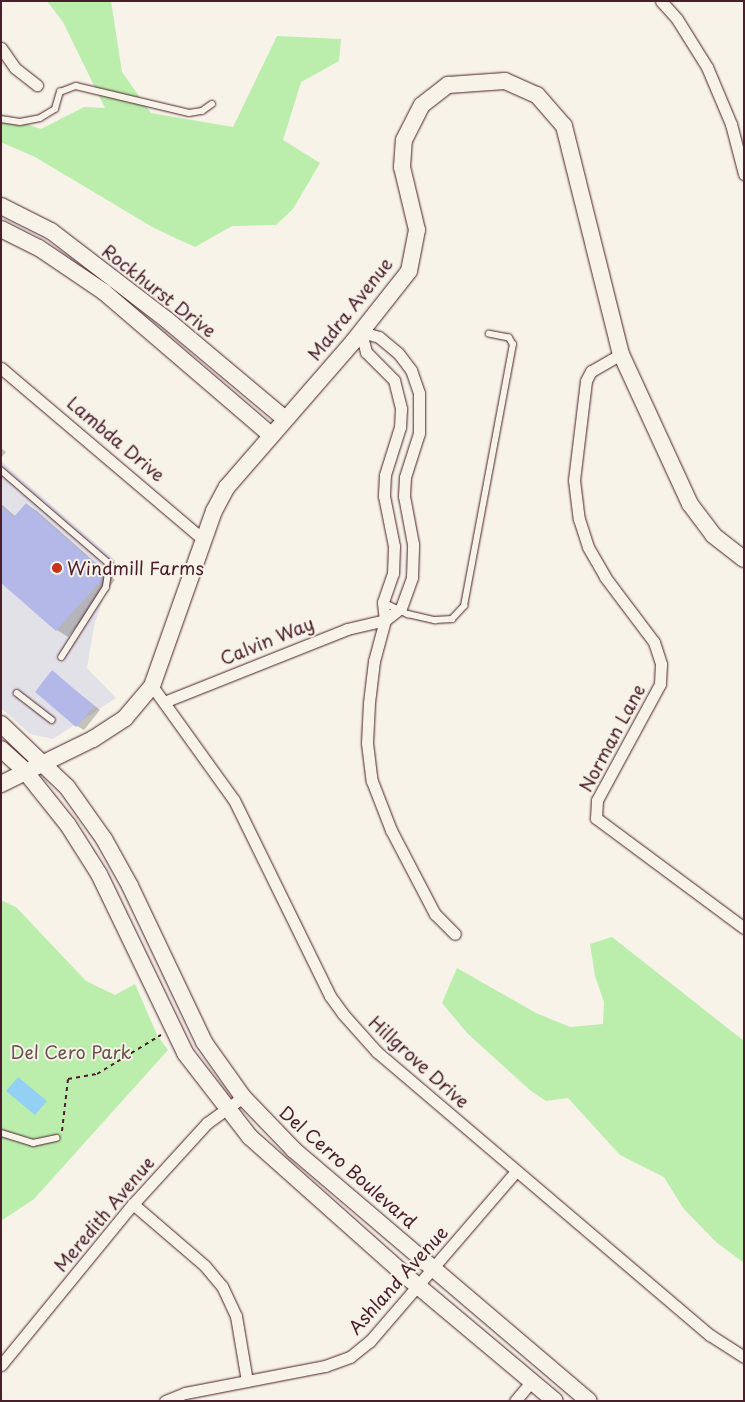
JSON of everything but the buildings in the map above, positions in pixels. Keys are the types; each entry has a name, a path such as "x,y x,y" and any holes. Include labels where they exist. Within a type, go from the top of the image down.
{"street":[{"path":"661,1 681,26 710,74 731,124 744,174"},
{"path":"1,48 15,68 37,85"},
{"name":"Madra Avenue","path":"1,784 24,770 93,739 125,718 152,686 214,511 227,487 361,332 409,271 416,244 417,230 402,167 404,140 422,105 448,85 505,81 537,94 564,126 621,354 690,504 713,535 744,559"},
{"name":"Rockhurst Drive","path":"1,206 51,231 167,320 284,419"},
{"name":"Rockhurst Drive","path":"1,229 39,248 104,292 271,435"},
{"path":"361,332 366,352 394,380 400,398 400,427 386,474 384,496 394,546 392,573 383,602 385,620 374,661 369,703 368,743 372,781 391,830 435,914 456,934"},
{"path":"361,332 379,338 398,353 411,370 419,393 419,433 405,477 404,496 413,544 412,577 402,608 385,620"},
{"name":"Norman Lane","path":"621,354 591,371 586,381 575,489 579,519 588,546 605,577 654,642 661,664 660,684 597,800 596,818 744,928"},
{"name":"Lambda Drive","path":"1,368 205,540"},
{"name":"Calvin Way","path":"164,702 347,628 385,620"},
{"name":"Hillgrove Drive","path":"152,686 234,800 330,996 343,1014 377,1052 516,1171 710,1335 744,1357"},
{"name":"Del Cerro Boulevard","path":"1,724 44,761 67,787 104,839 130,886 204,1042 243,1097 294,1150 589,1401"},
{"path":"1,749 24,770 68,825 99,874 185,1053 227,1110 279,1165 418,1286 555,1401"},
{"name":"Meredith Avenue","path":"1,1365 133,1204 207,1123 243,1097"},
{"name":"Ashland Avenue","path":"165,1401 185,1393 325,1366 350,1357 370,1341 516,1171"},
{"path":"133,1204 205,1266 222,1286 236,1316 247,1381"},
{"path":"515,1401 532,1381"}],"lane":[{"path":"1,119 20,122 40,118 54,109 60,92 76,86 189,113 202,111 212,104"},
{"path":"383,602 402,608 408,614 445,620 457,615 464,606 514,345 509,338 489,334"},
{"path":"1,470 110,564 106,588 62,657"},
{"path":"17,693 52,720"},
{"path":"1,1133 34,1144 56,1138"}],"path":[{"path":"56,1138 64,1128 68,1079 97,1074 173,1027"}],"shaded area":[{"path":"1,461 115,560 94,626 87,668 116,698 53,739 30,734 1,708"}],"green space":[{"path":"47,1 111,1 122,72 151,113 233,127 277,36 341,39 339,61 301,82 283,140 320,163 293,209 276,225 232,226 195,247 154,228 35,157 1,142 1,115 41,129 84,107 105,108 63,22"},
{"name":"Del Cero Park","path":"1,900 16,907 86,981 115,995 135,984 157,1035 168,1050 34,1199 1,1221"},
{"path":"612,937 744,1041 744,1263 716,1242 683,1208 664,1177 620,1155 568,1098 546,1101 531,1091 468,1034 442,1003 457,968 536,1013 570,1027 603,1024 604,1002 595,976 590,944"}],"water":[{"path":"18,1077 47,1101 35,1115 6,1091"}],"place":[{"name":"Windmill Farms","path":"57,568"}]}
